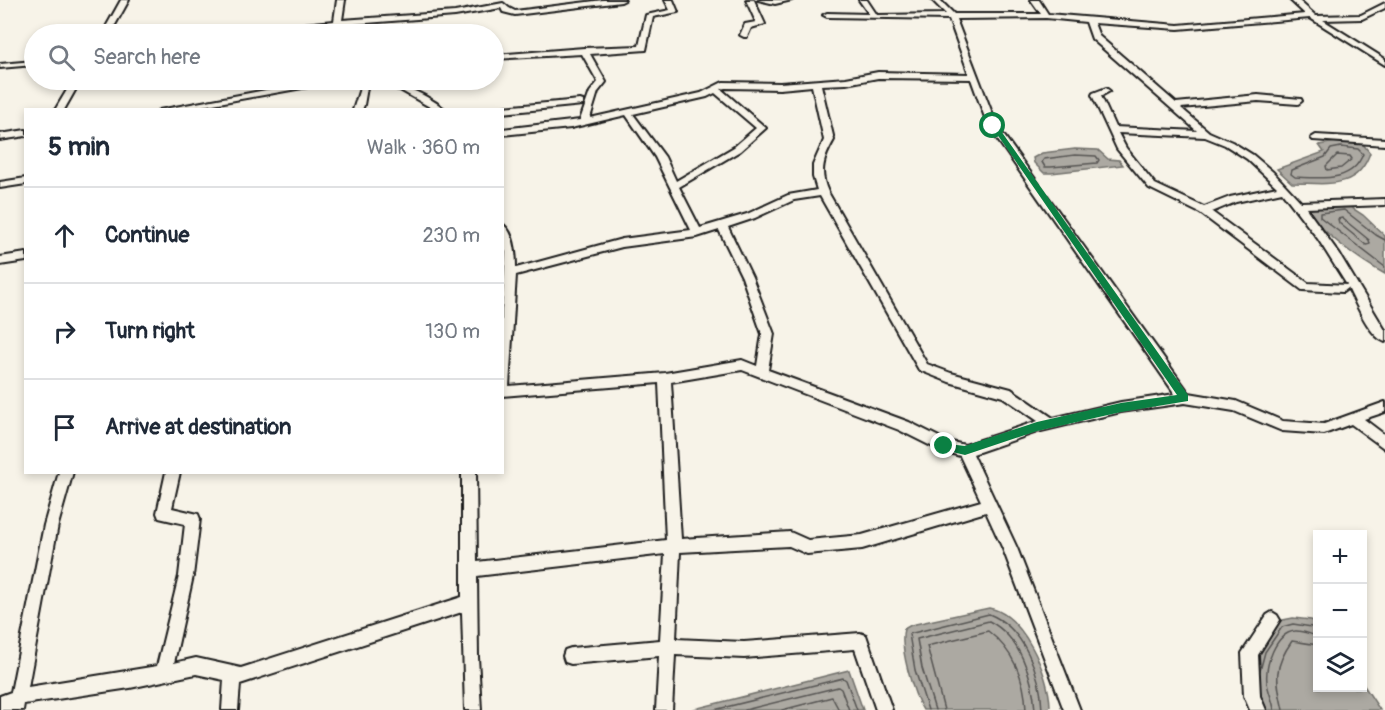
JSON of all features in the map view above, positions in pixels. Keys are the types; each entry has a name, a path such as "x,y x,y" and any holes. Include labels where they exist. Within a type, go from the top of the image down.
{"street":[{"path":"112,24 125,0"},
{"path":"337,23 341,0"},
{"path":"327,24 455,14 501,2 506,10 515,13 621,0"},
{"path":"504,56 643,48 650,15 674,12 669,0"},
{"path":"744,35 748,26 761,24 750,0"},
{"path":"762,0 775,2 788,0"},
{"path":"863,0 875,17"},
{"path":"936,0 951,15 993,126 1185,398"},
{"path":"1035,0 1046,15"},
{"path":"1294,0 1313,17 1385,63"},
{"path":"827,15 875,17 1046,15 1178,27 1313,17 1362,17 1385,5"},
{"path":"1089,20 1095,37 1206,134"},
{"path":"584,50 602,82 594,92 584,122"},
{"path":"0,66 24,64"},
{"path":"504,132 584,122 691,99 717,90 723,85 780,86 846,81 878,75 973,77"},
{"path":"816,83 829,140 819,156 816,178 922,367 1007,393 1052,424"},
{"path":"60,108 71,90"},
{"path":"174,108 274,90"},
{"path":"358,108 364,90"},
{"path":"407,90 438,108"},
{"path":"678,184 737,149 761,128 717,90"},
{"path":"1106,91 1096,95 1112,130 1122,149 1152,186 1204,210 1306,287 1343,288"},
{"path":"1174,106 1258,98 1298,101"},
{"path":"504,110 580,103"},
{"path":"627,111 660,157 697,233"},
{"path":"1112,130 1206,134 1221,139 1261,167 1299,205 1339,262 1385,338"},
{"path":"0,137 24,133"},
{"path":"1316,138 1385,142"},
{"path":"0,185 24,181"},
{"path":"1204,210 1234,199 1284,189"},
{"path":"511,273 622,243 697,233 751,216 792,197 823,192"},
{"path":"1299,205 1385,202"},
{"path":"722,225 747,277 768,334 762,371"},
{"path":"504,232 511,252 504,376"},
{"path":"0,261 24,257"},
{"path":"504,391 665,378 742,365 904,426 944,446 965,450 1052,424 1121,408 1185,398 1236,406 1282,426 1324,429 1385,407"},
{"path":"664,710 673,546 672,466 665,378"},
{"path":"1353,418 1385,443"},
{"path":"965,450 1010,548 1072,710"},
{"path":"16,704 51,525 65,474"},
{"path":"164,672 186,576 193,519 164,513 173,474"},
{"path":"469,474 473,710"},
{"path":"469,570 673,546 790,539 807,547 862,542 990,505"},
{"path":"0,704 16,704 196,666 241,676 288,663 470,602"},
{"path":"1258,710 1252,696 1250,653 1272,620"},
{"path":"571,656 666,647 744,650 860,641 884,710"},
{"path":"230,710 232,675"}],"water":[{"path":"1341,141 1362,143 1370,153 1357,174 1348,179 1328,184 1292,183 1277,169 1324,152 1319,145"},
{"path":"1075,149 1098,150 1108,159 1119,160 1123,165 1044,173 1034,163 1033,158 1042,153"},
{"path":"1346,204 1363,215 1385,236 1385,274 1353,254 1331,236 1321,227 1309,209"},
{"path":"989,608 1013,621 1032,647 1045,678 1050,706 1047,710 923,710 908,670 903,647 904,629 911,625"},
{"path":"1293,618 1313,621 1313,692 1367,692 1367,690 1380,710 1261,710 1255,683 1256,663 1259,653 1278,621"},
{"path":"849,670 863,710 694,710 694,709"}],"route":[{"path":"944,446 965,450 1037,427 1121,408 1185,398 993,126"}]}
